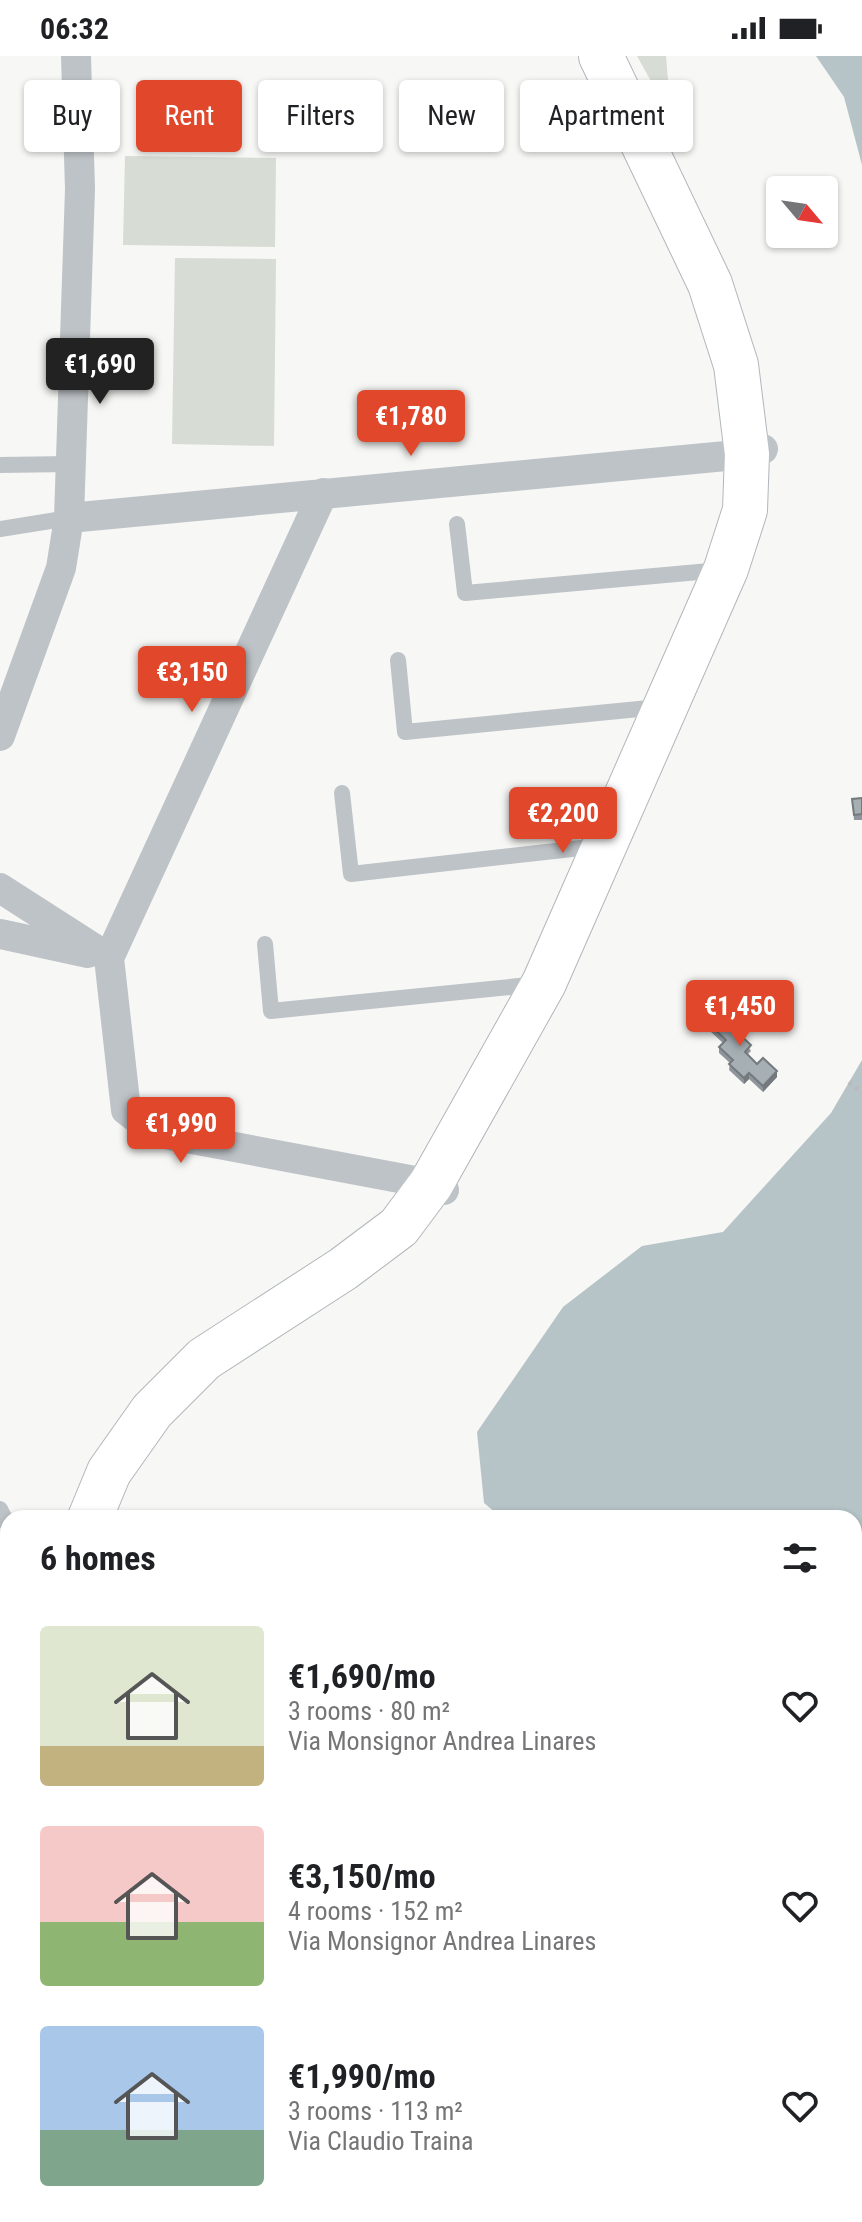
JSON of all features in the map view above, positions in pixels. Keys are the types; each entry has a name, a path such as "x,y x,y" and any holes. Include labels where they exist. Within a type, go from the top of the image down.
{"street":[{"path":"0,736 61,568 69,518 80,189 76,56"},
{"path":"93,1510 109,1472 152,1411 204,1359 343,1269 399,1227 437,1187 544,983 726,569 745,510 755,451 736,365 710,284 601,56"},
{"path":"69,518 755,451"},
{"path":"323,493 109,958 126,1110 155,1132 437,1187"},
{"path":"0,888 109,958"},
{"path":"0,934 109,958"}],"lane":[{"path":"0,465 71,464"},
{"path":"0,529 69,518"},
{"path":"457,524 465,593 726,569"},
{"path":"398,660 405,732 665,706"},
{"path":"342,793 351,874 605,845"},
{"path":"265,944 271,1011 544,983"}],"path":[{"path":"849,1082 862,1093"}],"shaded area":[{"path":"637,56 666,56 668,80 650,80"},
{"path":"816,56 862,56 862,165 844,97"},
{"path":"125,156 276,158 275,247 123,245"},
{"path":"175,258 276,259 274,446 172,444"},
{"path":"862,1060 862,1510 492,1510 484,1503 477,1432 563,1307 642,1246 723,1232 831,1113"}],"building":[{"path":"862,798 862,814 854,815 852,799"},
{"path":"727,1007 745,1025 738,1033 751,1045 745,1052 757,1064 763,1058 777,1071 763,1086 749,1073 744,1078 729,1064 733,1060 719,1047 726,1040 710,1025"}]}
